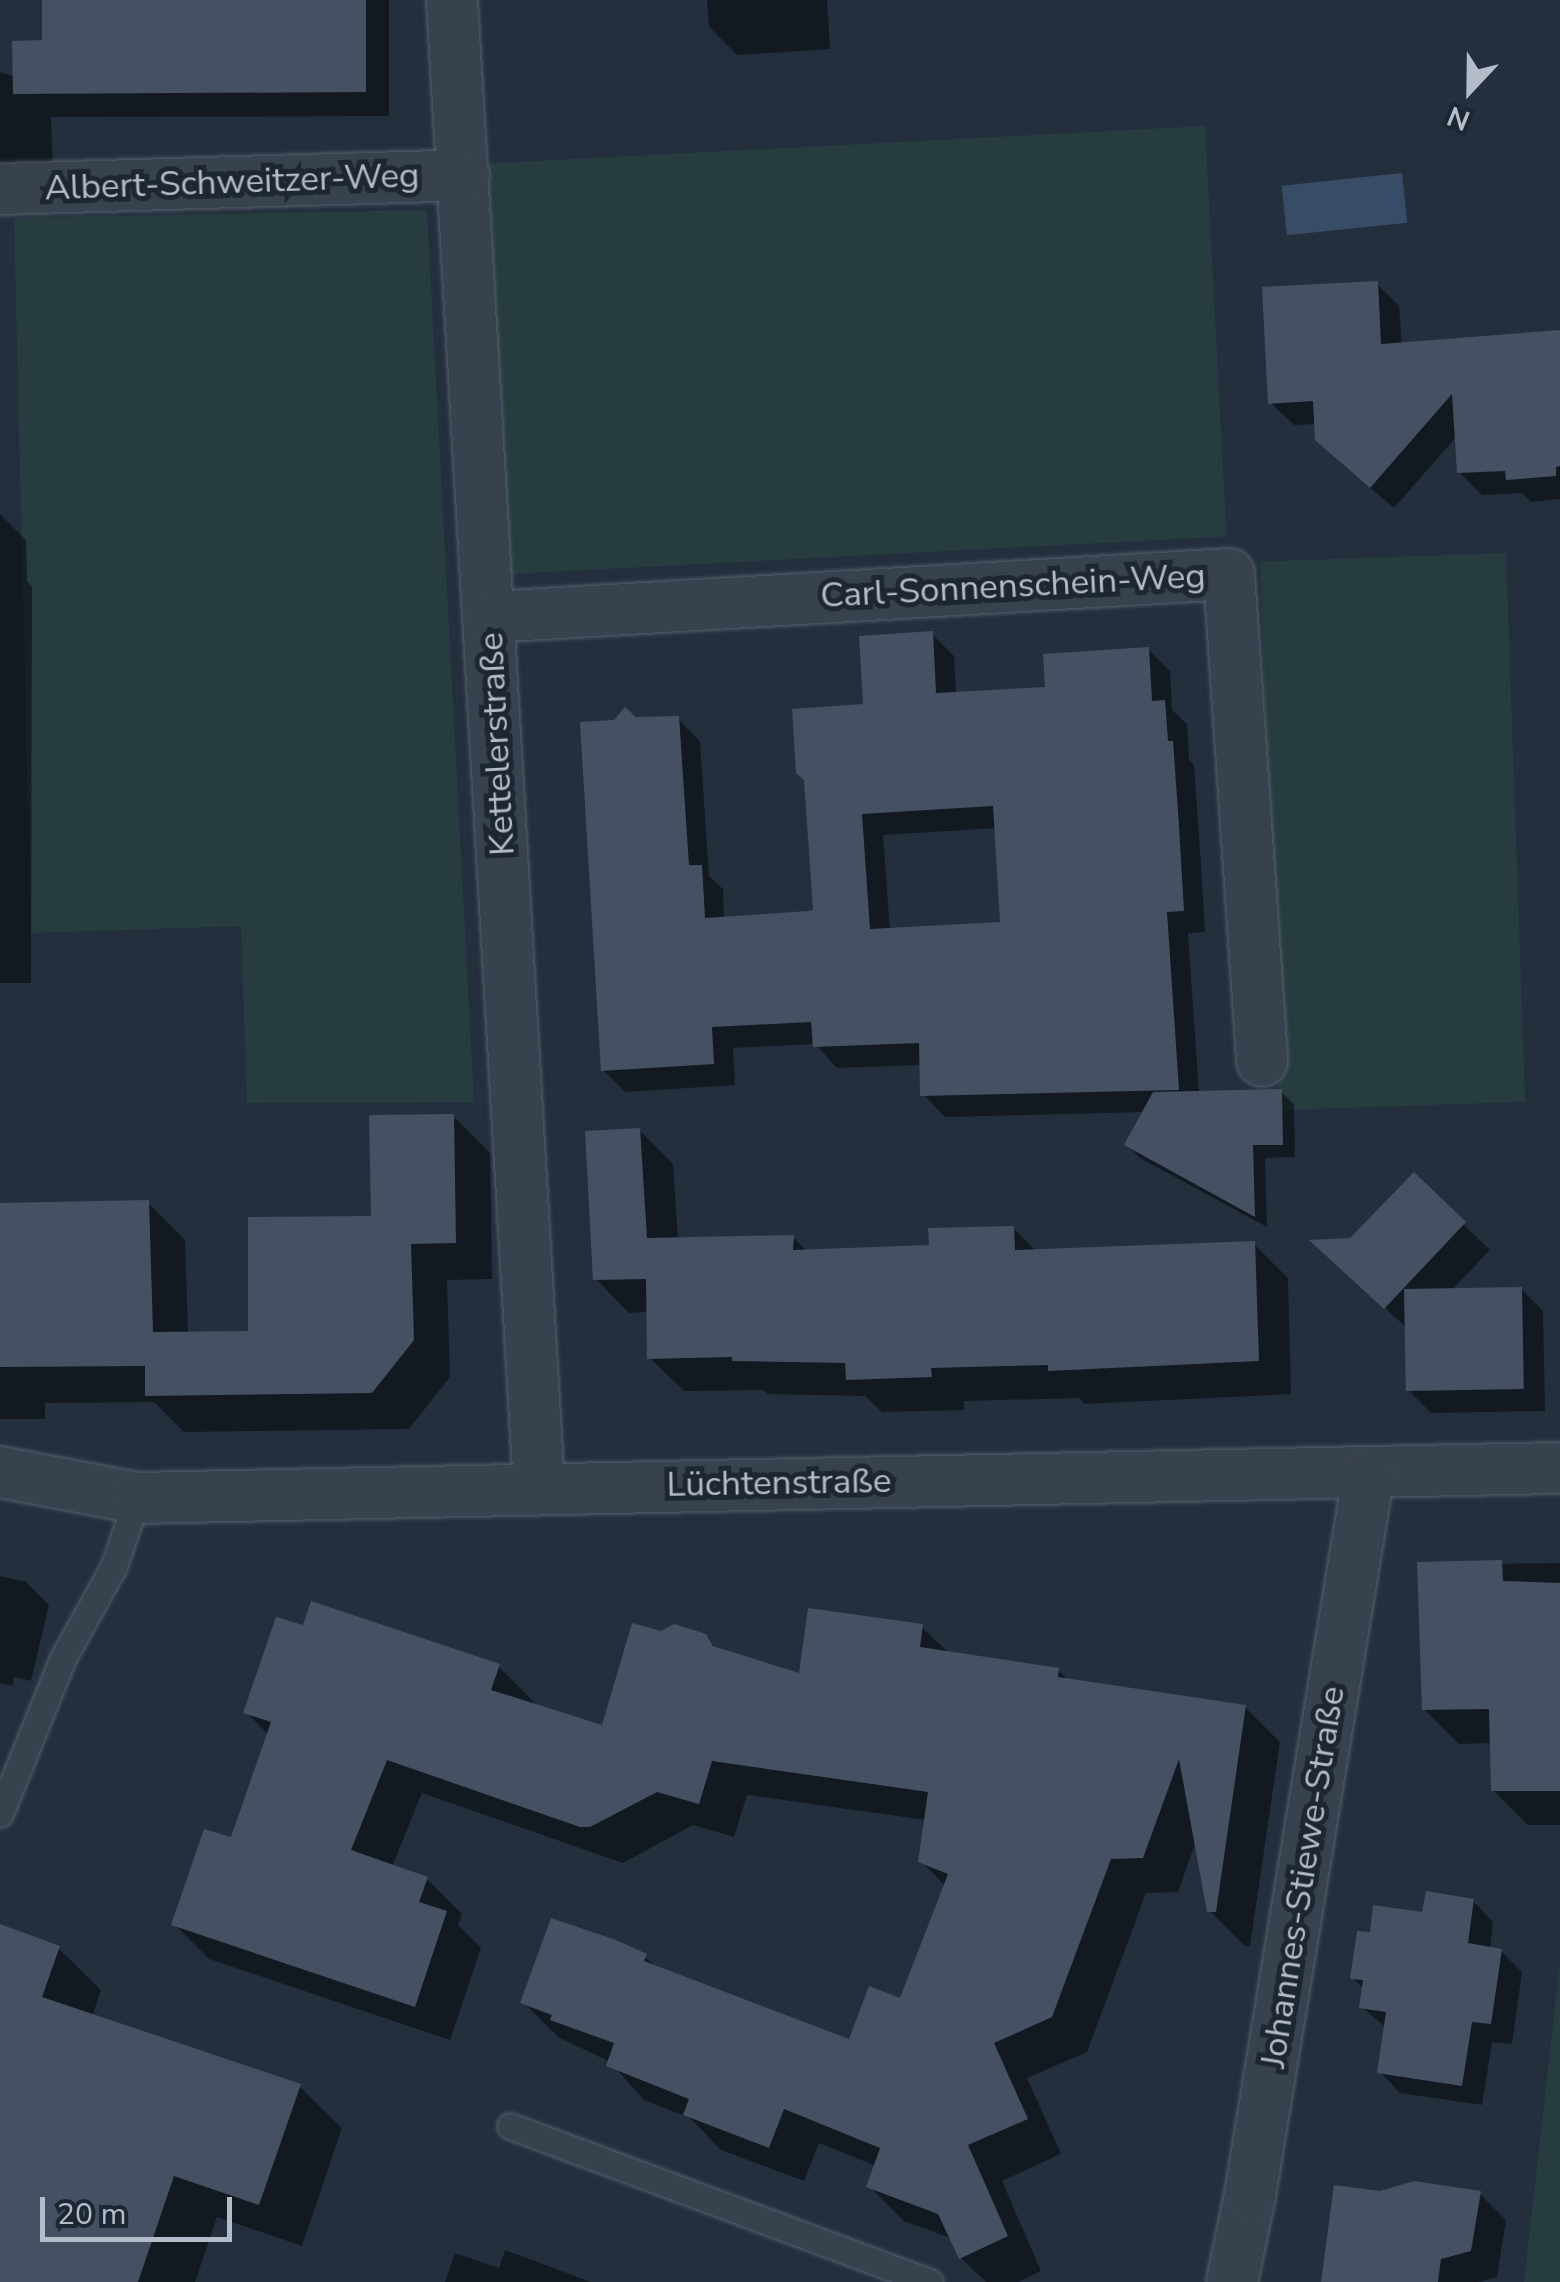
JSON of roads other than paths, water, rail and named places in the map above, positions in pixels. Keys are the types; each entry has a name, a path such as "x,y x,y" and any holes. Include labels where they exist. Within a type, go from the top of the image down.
{"street":[{"name":"Kettelerstraße","path":"452,0 539,1488"},
{"name":"Albert-Schweitzer-Weg","path":"0,189 464,175"},
{"name":"Carl-Sonnenschein-Weg","path":"490,617 1229,574 1262,1061"},
{"name":"Lüchtenstraße","path":"0,1472 137,1498 1560,1468"},
{"name":"Johannes-Stiewe-Straße","path":"1232,2282 1250,2195 1369,1472"}],"lane":[{"path":"0,1814 63,1658 114,1566 137,1498"},
{"path":"510,2126 930,2282"}],"water":[{"path":"1402,173 1407,223 1287,235 1282,186"}]}
